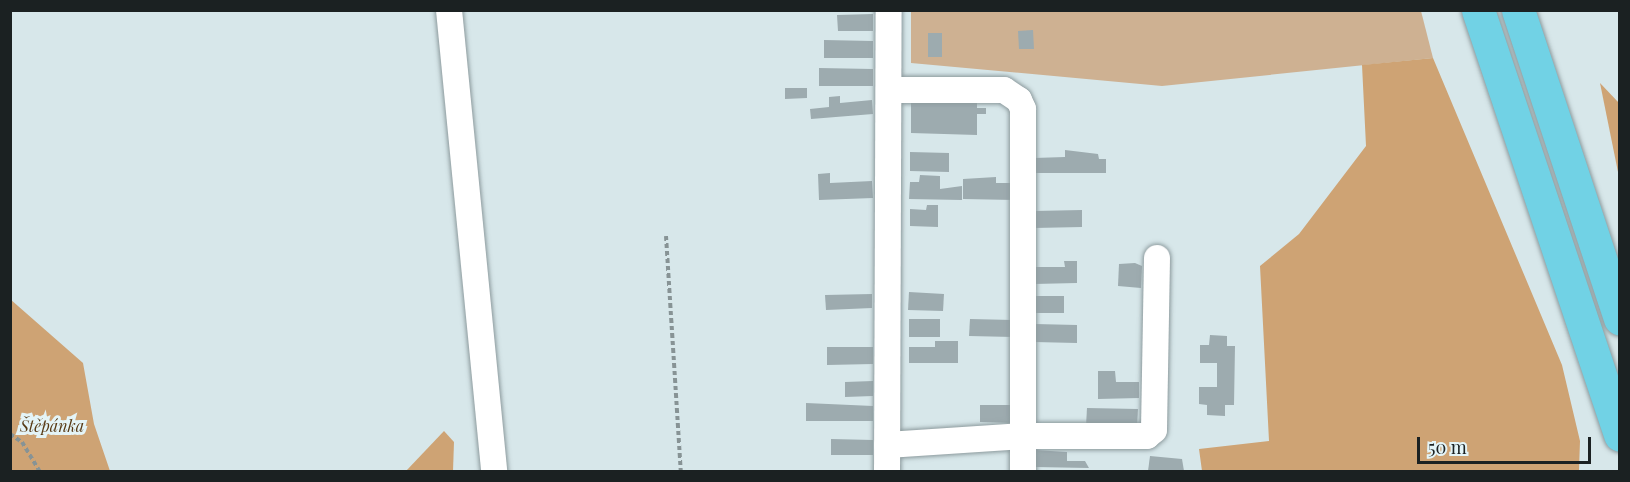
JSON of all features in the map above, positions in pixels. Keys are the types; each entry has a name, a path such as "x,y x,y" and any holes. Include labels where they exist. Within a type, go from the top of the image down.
{"highway":[{"path":"1478,10 1620,435"},
{"path":"1518,10 1620,319"}],"street":[{"path":"449,10 494,471"},
{"path":"887,471 889,10"},
{"path":"889,90 1004,90 1018,100 1023,109 1023,471"},
{"path":"887,445 1024,436 1147,436 1154,430 1157,258"}],"path":[{"path":"666,236 681,471"},
{"path":"10,434 22,442 40,471"}],"shaded area":[{"path":"911,11 1421,11 1433,58 1162,86 911,63"}],"green space":[{"path":"1433,58 1562,365 1580,441 1579,471 1202,471 1199,449 1269,441 1260,266 1299,234 1366,146 1362,65"},
{"path":"1600,83 1619,103 1619,177"},
{"name":"Štěpánka","path":"10,299 83,363 94,424 110,471 11,471"},
{"path":"444,431 454,442 453,471 406,471"}],"building":[{"path":"873,14 873,31 838,31 837,15"},
{"path":"1033,30 1034,49 1019,49 1018,31"},
{"path":"928,33 942,33 942,57 928,57"},
{"path":"824,40 873,41 873,58 824,58"},
{"path":"819,68 873,69 873,86 819,86"},
{"path":"785,88 807,88 807,98 785,99"},
{"path":"840,96 840,103 872,100 873,114 811,119 810,109 829,107 829,97"},
{"path":"911,98 977,99 977,108 986,108 986,114 977,114 977,135 911,133"},
{"path":"1065,150 1098,154 1099,159 1106,159 1106,173 1034,173 1034,158 1065,157"},
{"path":"910,152 949,153 949,172 910,171"},
{"path":"830,173 830,183 872,181 873,198 819,200 818,174"},
{"path":"920,175 940,176 940,189 962,186 962,200 909,199 910,182 919,182"},
{"path":"996,177 996,183 1014,183 1014,200 963,199 963,179"},
{"path":"927,205 938,205 938,227 910,226 910,209 926,210"},
{"path":"1082,210 1082,227 1034,228 1034,211"},
{"path":"1064,261 1077,261 1077,283 1034,284 1034,267 1065,267"},
{"path":"1135,263 1142,266 1141,288 1118,286 1119,264"},
{"path":"909,292 944,294 943,311 908,310"},
{"path":"872,294 872,308 826,310 825,295"},
{"path":"1034,296 1064,296 1064,313 1034,313"},
{"path":"909,319 940,319 940,337 909,337"},
{"path":"970,319 1013,320 1013,337 969,336"},
{"path":"1035,324 1077,325 1077,343 1034,342"},
{"path":"1210,335 1227,336 1227,346 1235,346 1234,405 1225,405 1225,416 1207,415 1207,405 1199,404 1199,387 1217,387 1217,363 1200,363 1200,345 1209,345"},
{"path":"935,341 958,341 958,363 909,363 909,347 935,347"},
{"path":"827,347 873,347 873,364 827,365"},
{"path":"1098,371 1115,371 1116,382 1139,382 1139,398 1098,399"},
{"path":"873,381 873,396 845,397 845,382"},
{"path":"806,403 873,406 873,421 806,421"},
{"path":"980,405 1015,405 1015,423 980,422"},
{"path":"1087,408 1138,409 1137,427 1086,426"},
{"path":"831,439 873,440 873,455 831,455"},
{"path":"1035,450 1067,452 1067,461 1085,461 1089,468 1035,467"},
{"path":"1150,456 1182,459 1184,471 1148,471"}]}
